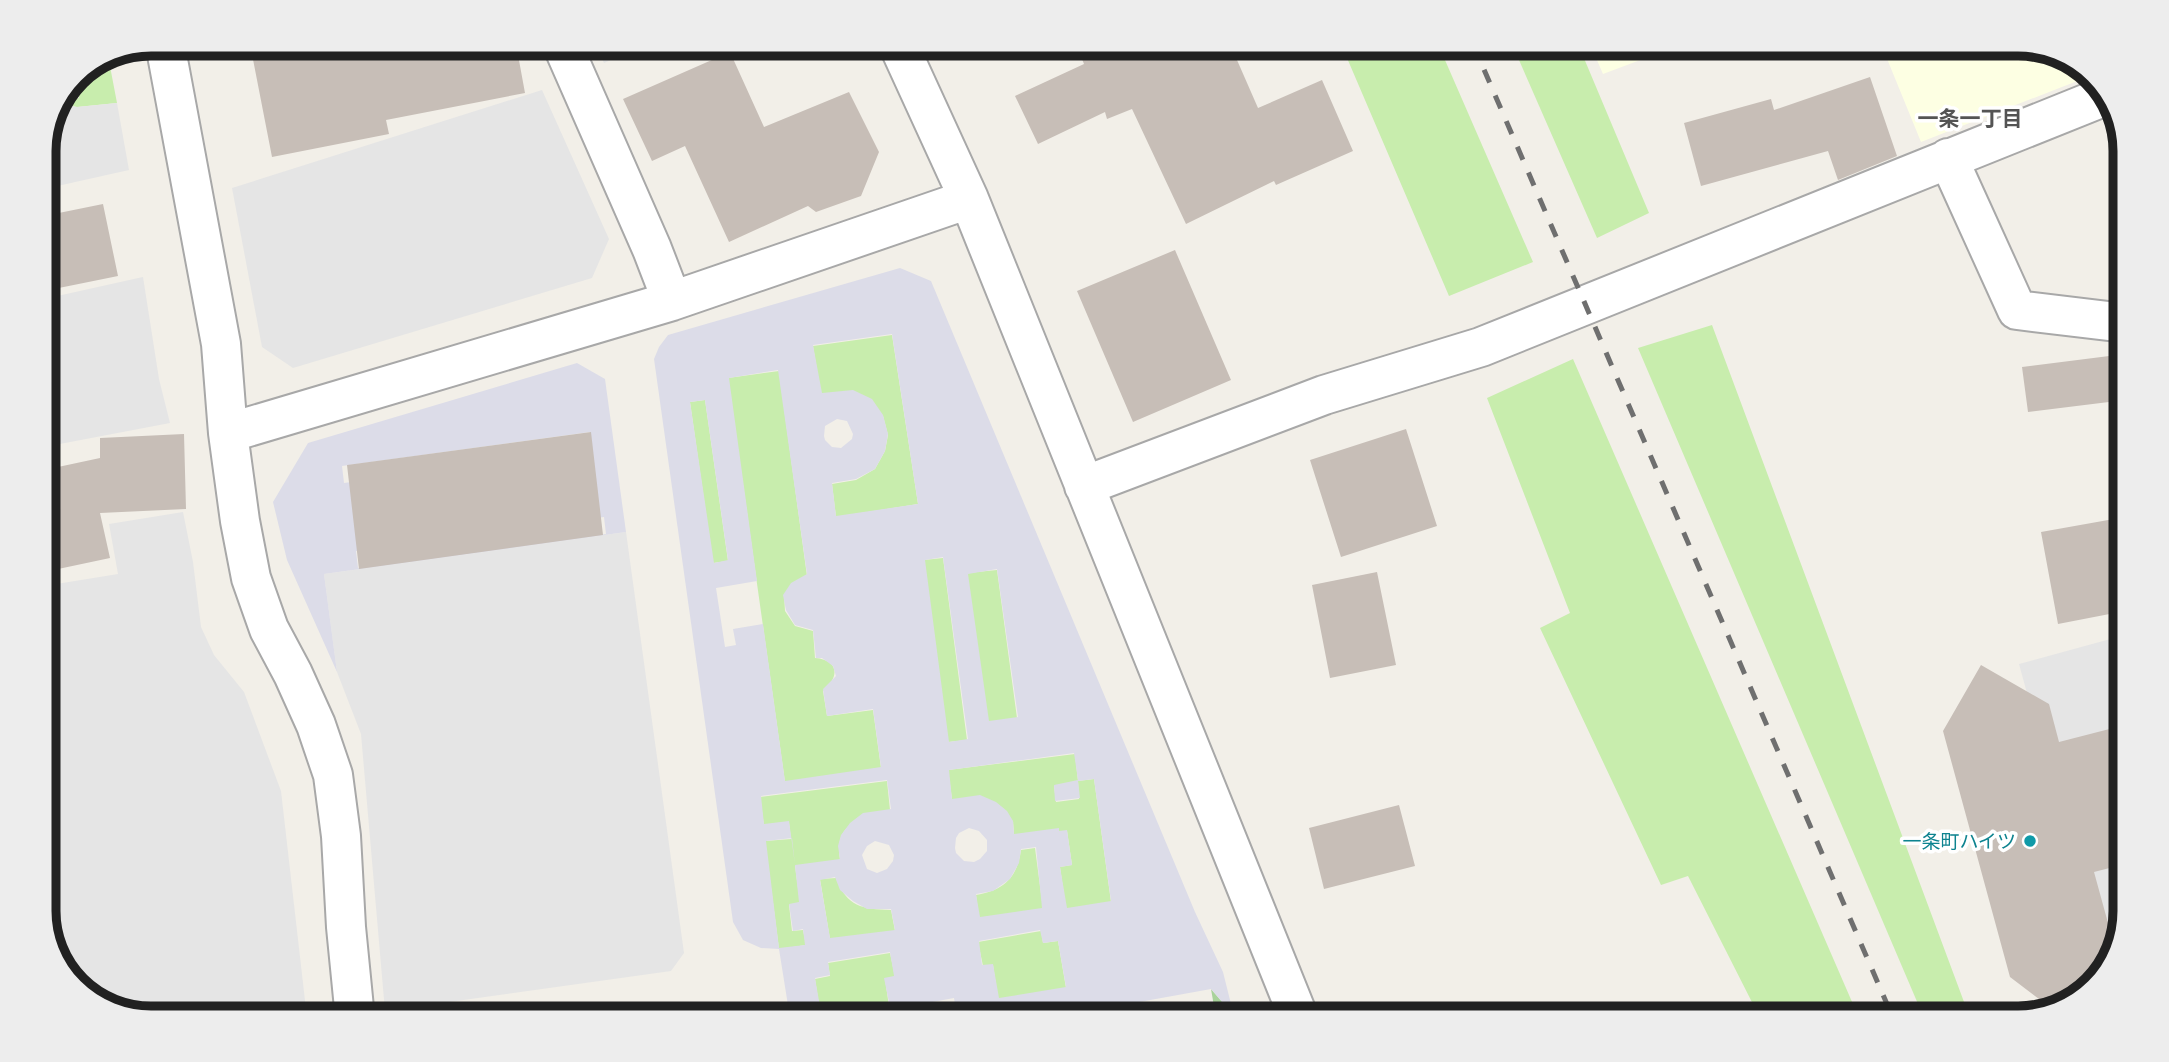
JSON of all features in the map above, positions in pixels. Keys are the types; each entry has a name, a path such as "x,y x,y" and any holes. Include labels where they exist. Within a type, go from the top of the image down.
{"street":[{"path":"167,56 220,344 228,433 251,578 269,629 302,694 333,775 341,836 354,1006"},
{"path":"567,56 672,301"},
{"path":"903,56 969,200 1294,1006"},
{"path":"1084,486 1324,395 1481,347 2098,99"},
{"path":"1948,158 2017,310 2113,322"},
{"path":"228,433 672,301 969,200"}],"shaded area":[{"path":"601,56 620,56 604,63"},
{"path":"1595,56 1651,56 1603,74"},
{"path":"1886,56 2037,58 2060,66 2081,80 1921,142"},
{"path":"542,90 609,239 592,278 293,368 262,347 232,188"},
{"path":"117,103 129,170 56,186 59,126 68,105 77,107"},
{"path":"900,268 931,281 1195,912 1223,972 1232,1006 1225,1006 1211,989 1117,1006 955,1006 954,998 911,1006 890,1006 884,978 894,976 890,952 828,962 830,975 815,978 820,1006 788,1006 779,949 761,948 743,940 733,922 654,359 668,335","holes":["892,334 918,504 836,516 832,483 856,479 875,469 885,451 888,434 883,415 872,399 853,390 822,393 813,345","778,370 807,574 791,583 783,595 786,610 795,625 813,630 816,658 822,658 833,666 836,676 823,689 827,716 873,709 881,767 785,781 763,624 733,629 736,645 725,647 716,588 757,581 729,378","705,400 728,560 714,563 690,402","837,419 847,421 853,434 852,439 841,448 832,447 824,436 825,426","943,557 968,739 949,742 925,560","997,569 1018,717 989,721 968,574","1074,753 1078,780 1054,785 1055,801 1080,798 1078,781 1094,779 1111,901 1067,908 1060,867 1072,865 1067,830 1059,831 1059,828 1014,834 1013,821 1007,811 996,802 980,795 952,799 949,770","887,780 891,809 863,813 850,823 841,835 838,846 840,859 795,865 799,902 789,904 793,931 803,929 805,945 779,948 766,841 791,838 789,821 764,824 761,796","969,828 979,831 987,840 987,851 974,862 964,861 955,848 959,833","875,841 889,845 894,855 887,869 877,873 867,869 862,855 867,846","1036,847 1042,908 980,917 976,894 993,891 1010,879 1019,863 1021,849","835,877 840,890 853,901 867,909 891,909 895,930 830,938 820,880","1040,930 1043,943 1058,941 1066,987 999,998 993,964 982,965 979,941"]},
{"path":"143,277 159,379 170,423 56,445 56,296"},
{"path":"577,363 605,379 626,532 324,574 337,672 287,560 273,502 308,443","holes":["590,432 592,449 344,483 342,466","604,517 606,534 358,568 356,551"]},
{"path":"183,512 193,562 201,627 214,655 244,692 281,791 306,1006 151,1006 120,1001 98,990 80,974 61,942 56,917 56,584 118,574 109,524"},
{"path":"626,532 684,953 671,971 421,1006 385,1006 361,734 337,672 324,574"},
{"path":"2113,638 2113,911 2110,936 2100,959 2019,664"}],"green space":[{"path":"1346,56 1443,56 1533,262 1449,296"},
{"path":"1517,56 1583,56 1649,213 1597,238"},
{"path":"110,66 117,103 77,107 68,105 72,99 79,98 78,91 88,80"},
{"path":"1712,325 1966,1006 1919,1006 1638,348"},
{"path":"892,335 918,504 836,517 832,484 856,480 875,469 885,451 888,435 883,416 821,395 813,346"},
{"path":"1573,359 1854,1006 1754,1006 1688,876 1661,885 1540,628 1570,613 1487,398"},
{"path":"779,371 807,576 784,595 785,611 795,626 813,631 815,658 823,659 833,666 832,681 823,691 827,716 873,710 881,768 785,782 728,378"},
{"path":"705,400 728,561 713,563 690,402"},
{"path":"943,558 967,740 948,742 924,560"},
{"path":"997,570 1017,718 988,722 967,573"},
{"path":"1075,754 1078,781 1094,779 1111,902 1066,909 1060,867 1072,865 1067,831 1057,833 1058,829 1014,835 1013,821 952,799 948,770","holes":["1078,781 1079,799 1056,802 1054,786"]},
{"path":"887,781 890,810 859,820 845,830 839,847 840,860 795,866 800,903 789,905 792,931 803,930 806,945 779,949 765,841 791,839 789,823 764,826 760,797"},
{"path":"1035,848 1043,909 979,918 976,895 1001,886 1016,868 1021,850"},
{"path":"836,878 840,888 851,901 872,909 891,910 895,931 830,939 820,879"},
{"path":"1041,931 1043,943 1058,941 1066,988 998,999 993,965 983,966 978,942"},
{"path":"890,953 895,977 885,979 889,1006 819,1006 815,979 830,976 828,963"},
{"path":"1211,989 1226,1006 1214,1006"}],"building":[{"path":"252,56 518,56 525,93 386,120 389,134 272,157"},
{"path":"721,56 732,56 764,127 849,92 879,152 861,196 816,212 808,206 729,242 685,146 652,161 623,99"},
{"path":"1081,56 1235,56 1258,108 1322,80 1353,151 1276,185 1274,181 1186,224 1132,109 1107,119 1105,112 1038,144 1015,96 1084,64"},
{"path":"1870,77 1897,156 1838,180 1828,151 1701,186 1684,123 1771,99 1774,110"},
{"path":"103,204 118,276 56,289 56,214"},
{"path":"1175,250 1231,380 1133,422 1077,291"},
{"path":"2113,356 2113,401 2028,412 2022,367"},
{"path":"1406,429 1437,526 1341,557 1310,460"},
{"path":"591,432 603,535 359,569 347,465"},
{"path":"184,434 186,509 100,513 110,558 56,569 56,467 100,458 100,438"},
{"path":"2113,519 2113,613 2058,624 2041,532"},
{"path":"1377,572 1396,665 1330,678 1312,585"},
{"name":"一条町ハイツ","path":"1981,665 2049,704 2059,742 2113,728 2113,867 2094,872 2110,936 2097,964 2089,974 2071,990 2054,999 2044,1003 2010,977 1943,731"},
{"path":"1399,805 1415,866 1324,889 1309,828"}],"railway":[{"path":"1478,56 1888,1006"}],"place":[{"name":"一条町ハイツ","path":"2030,841"}],"district":[{"name":"一条一丁目","path":"1970,119"}]}
